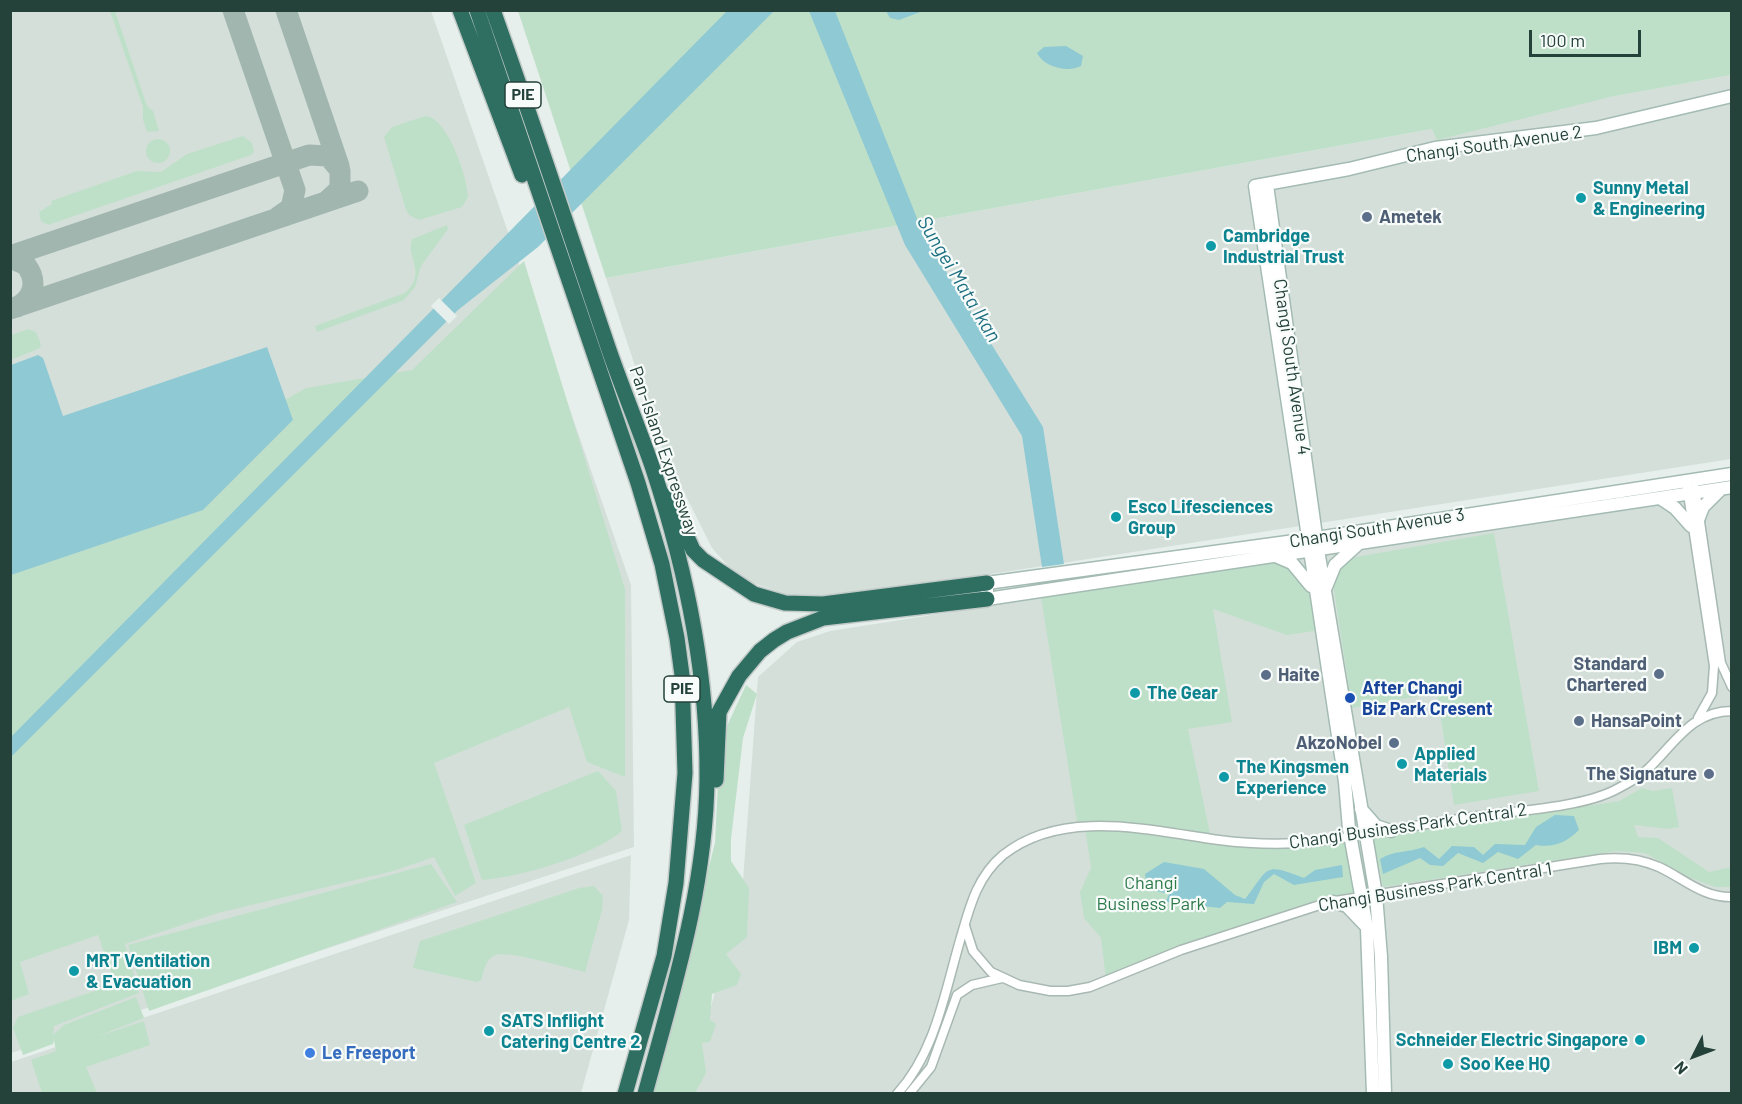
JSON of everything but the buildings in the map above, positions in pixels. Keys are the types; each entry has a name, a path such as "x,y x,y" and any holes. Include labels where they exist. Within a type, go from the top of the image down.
{"highway":[{"path":"450,10 535,196"},
{"path":"460,10 500,117"},
{"name":"PIE","path":"477,10 535,196"},
{"name":"Pan-Island Expressway","path":"493,10 627,402 653,468 684,580 705,704 707,780 701,870 682,959 645,1094"},
{"name":"Pan-Island Expressway","path":"535,196 652,530 671,601 682,675 684,773 679,852 671,919 664,956 642,1027 625,1094"},
{"path":"653,468 663,481 693,550 715,570 754,594 785,603 823,604 987,583"},
{"path":"701,870 710,855 712,844 719,712 739,676 760,651 788,632 823,618 987,599"},
{"path":"618,1094 642,1027"}],"main road":[{"name":"Changi South Avenue 2","path":"1261,186 1435,148 1596,128 1731,96"},
{"name":"Changi South Avenue 4","path":"1261,186 1320,590"},
{"name":"Changi South Avenue 3","path":"987,599 1270,557 1313,544 1362,543 1660,498 1731,474"},
{"name":"Changi South Avenue 3","path":"987,583 1313,544 1691,487 1726,488"},
{"path":"1660,498 1695,523 1703,507 1726,488"},
{"path":"1362,543 1341,556 1320,590 1351,837 1364,897 1373,1094"},
{"path":"1270,557 1292,562 1320,590 1376,895 1382,957 1385,1094"},
{"path":"987,583 987,599"},
{"path":"1361,808 1370,821 1391,831"},
{"path":"1333,902 1347,906 1367,928"}],"street":[{"path":"1691,487 1714,666 1712,693 1698,719"},
{"path":"1695,523 1721,663 1731,687"},
{"name":"Changi Business Park Central 2","path":"897,1094 910,1079 928,1049 973,894 996,862 1029,840 1062,831 1111,825 1151,828 1229,841 1274,844 1366,835 1600,796 1648,768 1668,745 1698,719 1731,711"},
{"name":"Changi Business Park Central 1","path":"965,923 973,951 991,972 1019,985 1050,991 1090,987 1181,950 1333,902 1611,858 1658,867 1690,885 1730,899"},
{"path":"909,1094 916,1090 931,1067 952,1003 963,989 1002,977"}],"shaded area":[{"path":"10,11 431,11 631,585 634,847 11,1053"},
{"path":"1731,75 1731,459 818,601 788,595 739,578 712,548 662,448 606,278"},
{"name":"Changi Business Park","path":"1731,490 1731,1093 689,1094 743,881 758,677 797,642 830,631"},
{"path":"631,855 629,920 581,1093 11,1094 11,1062"}],"green space":[{"path":"110,11 115,11 147,106 153,111 159,131 147,132 143,120 143,107"},
{"path":"518,11 1731,11 1731,75 1610,97 1437,140 1432,129 606,278"},
{"path":"425,116 441,126 455,149 468,197 462,207 419,220 409,215 406,210 384,137 392,127"},
{"path":"243,136 252,143 254,152 251,155 48,225 41,221 39,212 52,204 51,201 137,171 161,172 187,154"},
{"path":"158,139 166,143 170,151 166,159 158,163 150,159 146,151 150,143"},
{"path":"447,225 448,229 421,266 415,287 404,300 317,332 315,326 405,293 415,278 411,252 412,239"},
{"path":"524,261 625,589 625,777 587,762 569,707 434,763 476,883 455,896 434,857 393,871 218,913 125,944 139,993 54,1026 53,1035 64,1025 136,997 144,1018 96,1037 144,1021 150,1045 86,1067 97,1093 42,1093 31,1060 56,1051 54,1040 53,1044 23,1055 13,1028 18,1017 115,984 98,935 20,962 29,994 11,1001 10,575 203,510 293,420 285,400 306,388 412,370"},
{"path":"28,329 36,332 41,344 40,348 11,360 11,335"},
{"path":"1494,533 1539,791 1454,805 1437,693 1352,708 1332,577 1350,558"},
{"path":"1283,558 1314,589 1321,630 1287,635 1213,609 1232,722 1188,729 1211,838 1272,844 1351,837 1363,897 1329,902 1106,979 1101,938 1084,918 1080,892 1091,868 1085,828 1078,828 1040,591"},
{"path":"746,685 757,694 743,738 731,839 731,861 749,888 747,937 726,954 741,974 737,985 712,994 710,1020 716,1024 710,1042 702,1043 706,1073 695,1093 651,1094 715,843 720,741"},
{"path":"598,771 616,791 622,831 593,849 556,864 517,875 482,880 464,825"},
{"path":"1642,788 1653,791 1672,788 1679,827 1669,829 1634,825 1638,837 1658,838 1709,872 1731,867 1731,887 1715,887 1688,877 1645,853 1616,851 1383,887 1373,838 1619,801"},
{"path":"431,864 457,902 149,1011 128,945"},
{"path":"594,886 603,896 602,910 585,972 525,957 502,954 495,955 489,960 481,980 477,982 413,968 420,941 579,888"}],"water":[{"path":"727,11 774,11 538,247 458,310 11,757 11,737"},
{"path":"809,11 835,11 924,236 1043,427 1064,564 1042,567 1022,436 905,245"},
{"path":"886,11 923,11 899,20 890,18"},
{"path":"1066,46 1083,56 1081,66 1069,69 1056,67 1045,62 1037,53 1044,47"},
{"path":"267,347 293,420 203,510 11,575 11,365 38,355 43,358 63,416"},
{"path":"1555,815 1574,816 1579,830 1559,844 1536,845 1518,859 1498,852 1483,863 1458,853 1443,866 1430,865 1420,858 1383,874 1380,859 1391,854 1424,847 1439,859 1452,846 1474,847 1483,855 1495,844 1525,845 1536,827"},
{"path":"1164,862 1204,869 1235,895 1245,899 1268,870 1281,870 1304,878 1315,870 1342,865 1343,877 1294,885 1274,874 1264,882 1254,904 1227,902 1220,908 1166,902 1169,894 1147,889 1145,874"}],"pier":[{"path":"439,298 457,316 449,324 431,306"}],"taxiway":[{"path":"233,10 295,190 291,208 278,217"},
{"path":"286,10 339,166"},
{"path":"10,256 309,155 328,156 340,170 340,189 328,200"},
{"path":"10,309 358,191"},
{"path":"10,258 26,265 33,283 27,299 17,307"}],"place":[{"name":"Sunny Metal & Engineering","path":"1581,198"},
{"name":"Ametek","path":"1367,217"},
{"name":"Cambridge Industrial Trust","path":"1211,246"},
{"name":"Esco Lifesciences Group","path":"1116,517"},
{"name":"Standard Chartered","path":"1659,674"},
{"name":"Haite","path":"1266,675"},
{"name":"The Gear","path":"1135,693"},
{"name":"After Changi Biz Park Cresent","path":"1350,698"},
{"name":"HansaPoint","path":"1579,721"},
{"name":"AkzoNobel","path":"1394,743"},
{"name":"Applied Materials","path":"1402,764"},
{"name":"The Signature","path":"1709,774"},
{"name":"The Kingsmen Experience","path":"1224,777"},
{"name":"IBM","path":"1694,948"},
{"name":"MRT Ventilation & Evacuation","path":"74,971"},
{"name":"SATS Inflight Catering Centre 2","path":"489,1031"},
{"name":"Schneider Electric Singapore","path":"1640,1040"},
{"name":"Le Freeport","path":"310,1053"},
{"name":"Soo Kee HQ","path":"1448,1064"}],"water label":[{"name":"Sungei Mata Ikan","path":"959,279"}]}
